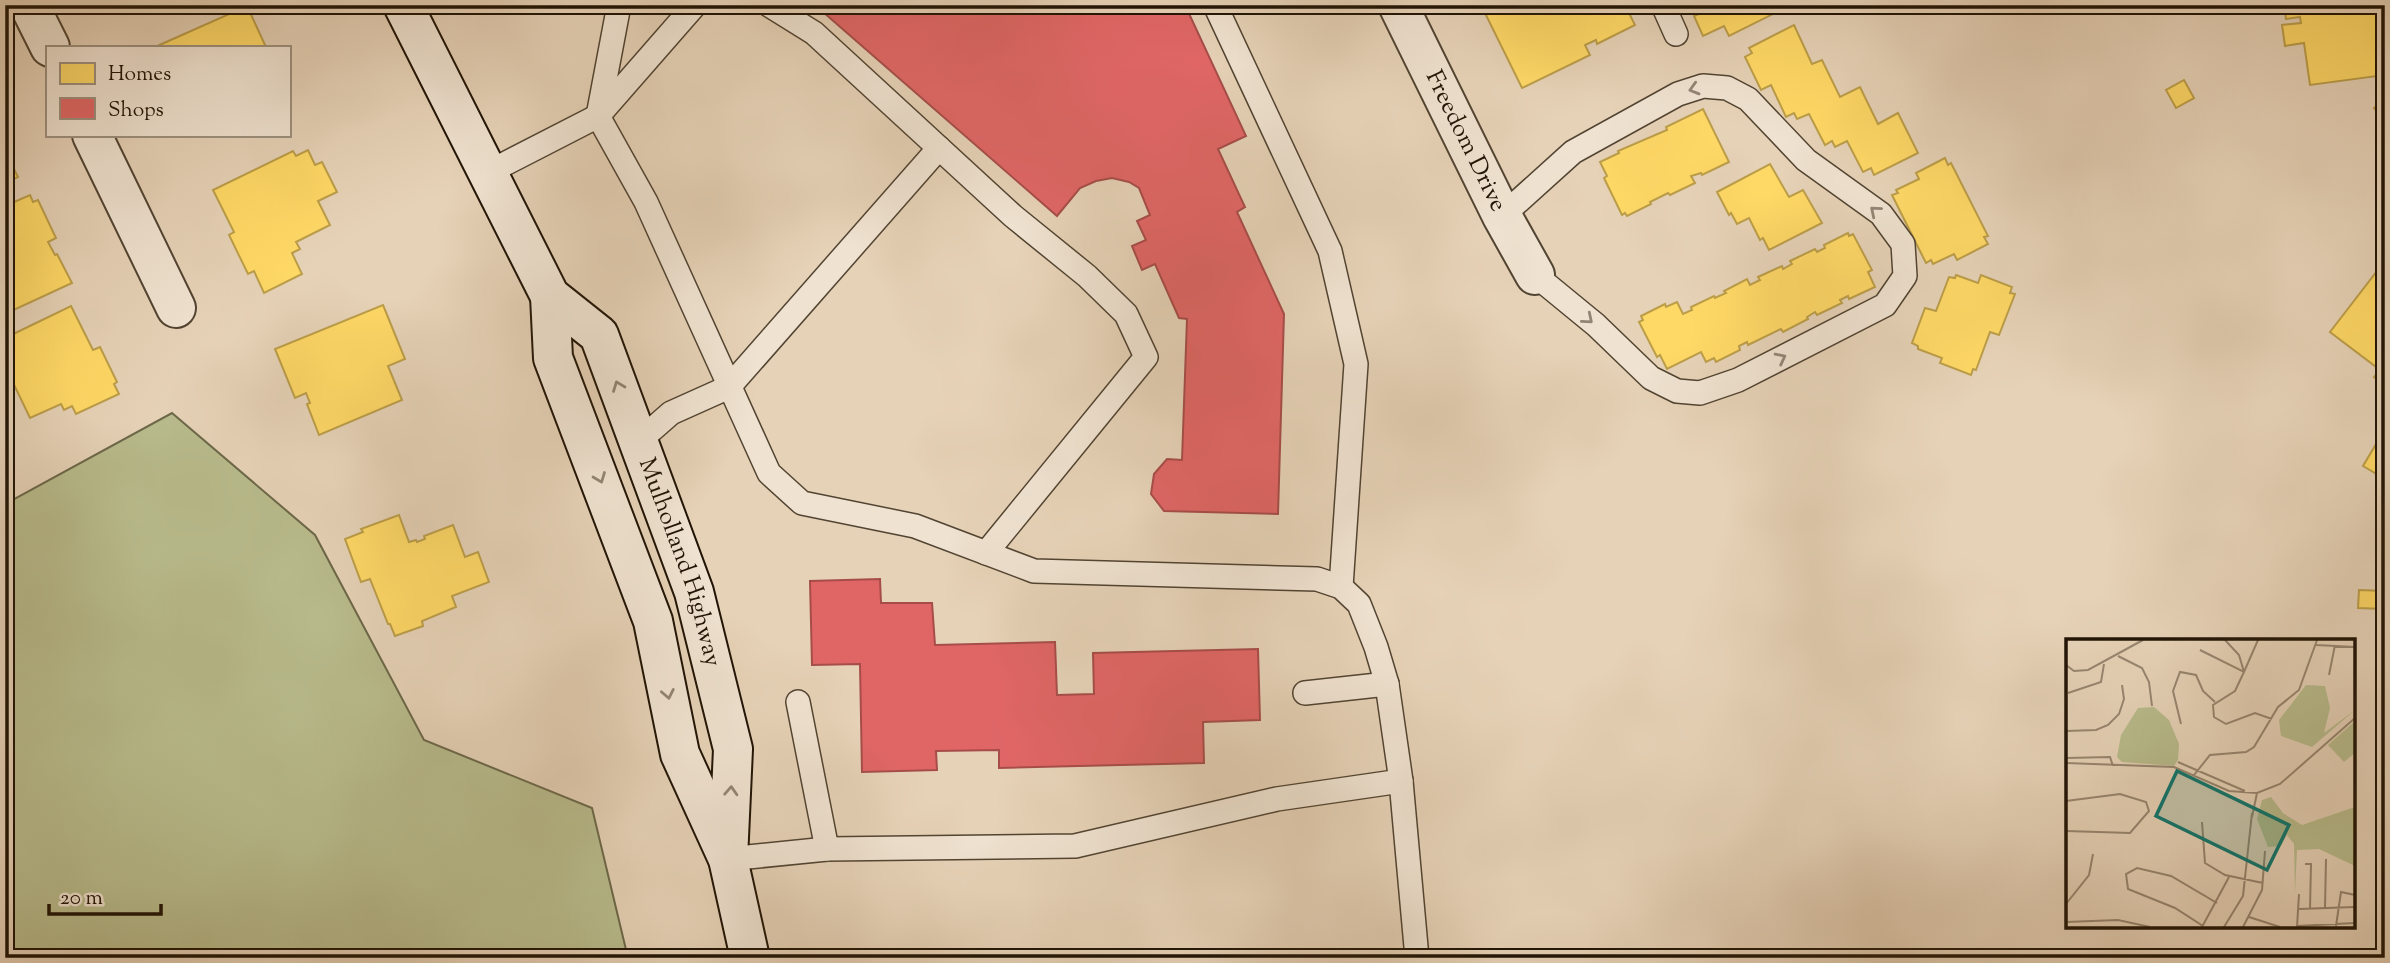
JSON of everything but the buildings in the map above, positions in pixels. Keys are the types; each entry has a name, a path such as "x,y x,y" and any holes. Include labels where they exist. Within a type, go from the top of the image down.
{"main road":[{"path":"5,10 17,5"},
{"path":"29,5 50,46"},
{"name":"Mulholland Highway","path":"403,5 550,296 553,358 653,621 680,754 728,859 750,958"},
{"name":"Freedom Drive","path":"1398,5 1502,216 1535,275"},
{"path":"92,136 176,308"},
{"name":"Mulholland Highway","path":"550,296 599,335 694,592 733,749 728,859"}],"lane":[{"path":"619,5 598,116 646,201 769,473 802,503 915,526 1034,571 1317,579 1341,587 1359,604 1387,684 1401,781 1417,958"},
{"path":"487,173 598,116 695,5"},
{"path":"769,5 814,33 1013,216 1087,276 1126,314 1146,357 986,553"},
{"path":"1215,5 1330,251 1356,364 1341,587"},
{"path":"1663,5 1676,34"},
{"path":"1502,216 1573,152 1678,94 1703,86 1727,88 1748,99 1806,160 1881,214 1903,244 1905,276 1885,305 1738,380 1700,393 1677,391 1651,378 1595,325 1535,275"},
{"path":"639,441 671,413 729,387 939,148"},
{"path":"1305,693 1387,684"},
{"path":"798,702 827,849"},
{"path":"728,859 827,849 1075,846 1277,799 1401,781"}],"green space":[{"path":"172,413 315,535 424,740 592,808 628,958 5,958 5,504"}]}
